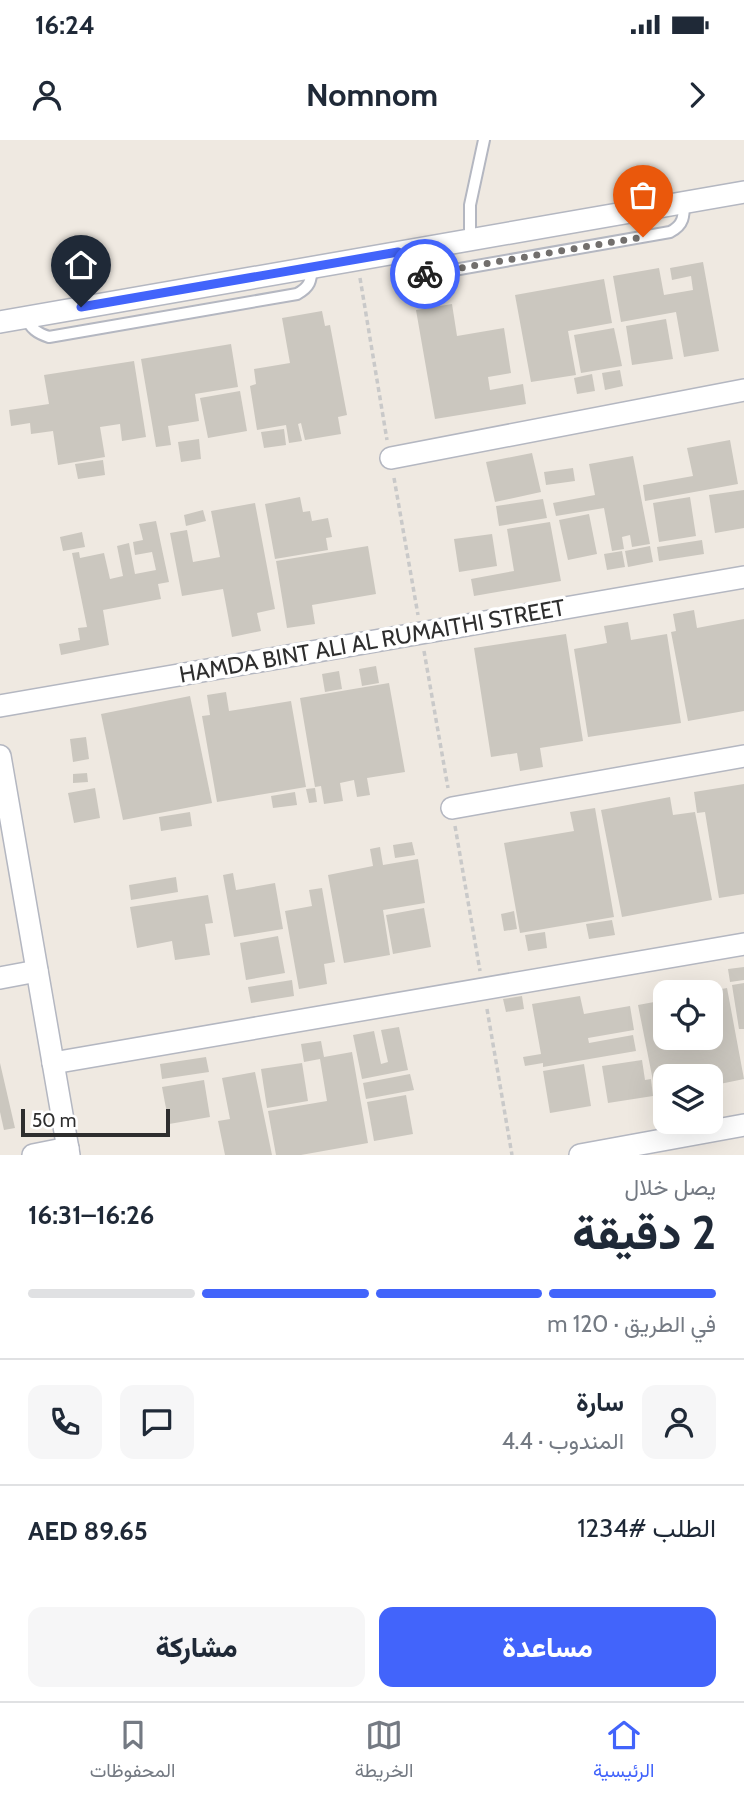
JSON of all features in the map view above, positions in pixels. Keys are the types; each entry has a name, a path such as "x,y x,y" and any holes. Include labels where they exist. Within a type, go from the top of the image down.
{"street":[{"path":"0,321 744,192"},
{"path":"391,458 744,390"},
{"name":"HAMDA BINT ALI AL RUMAITHI STREET","path":"0,706 744,577"},
{"path":"0,756 3,794 68,1152 33,1155"},
{"path":"452,808 744,756"},
{"path":"53,1063 744,944"},
{"path":"0,978 37,971"},
{"path":"580,1155 744,1125"}],"lane":[{"path":"470,239 470,205 484,140"},
{"path":"398,252 407,269 422,275 471,267 670,232 677,229 684,220 684,202"}],"path":[{"path":"356,259 512,1155"}],"building":[{"path":"703,262 719,351 684,357 676,312 621,322 613,276 659,268 664,295 693,290 691,276 672,280 670,268"},
{"path":"604,279 612,323 568,331 576,375 531,382 515,295"},
{"path":"452,304 457,336 504,328 511,373 488,377 490,390 523,384 526,404 435,419 416,310"},
{"path":"322,311 325,326 330,325 347,415 338,417 341,434 305,440 301,423 298,424 302,441 289,443 286,425 257,430 250,386 256,384 254,369 290,363 282,318"},
{"path":"666,319 673,359 632,365 626,326"},
{"path":"614,328 622,366 581,373 574,335"},
{"path":"231,344 238,387 195,394 199,421 168,426 171,445 156,447 141,359"},
{"path":"134,361 146,437 122,441 120,424 100,427 105,457 58,465 53,431 31,434 30,423 11,426 9,410 49,404 44,375"},
{"path":"620,370 623,386 605,390 602,373"},
{"path":"592,374 595,391 577,394 574,378"},
{"path":"240,391 247,431 208,438 200,398"},
{"path":"284,429 286,445 264,448 261,432"},
{"path":"199,439 201,459 181,462 178,442"},
{"path":"730,440 738,484 645,501 643,485 693,476 687,448"},
{"path":"532,453 541,492 495,502 486,462"},
{"path":"633,456 650,544 632,547 630,535 622,537 624,549 612,551 604,508 556,516 553,503 595,495 589,464"},
{"path":"103,460 105,475 78,479 75,464"},
{"path":"573,468 575,481 546,485 544,472"},
{"path":"744,490 744,528 715,533 709,495"},
{"path":"300,497 303,512 310,511 312,521 328,518 332,537 326,538 328,550 275,559 265,504"},
{"path":"690,497 696,536 659,542 653,503"},
{"path":"543,499 547,518 499,526 496,506"},
{"path":"255,503 275,609 257,613 261,631 232,637 223,589 182,596 170,533 187,530 193,562 220,557 211,511"},
{"path":"203,510 206,521 186,526 184,515"},
{"path":"589,514 597,554 568,560 559,520"},
{"path":"156,521 169,582 158,584 161,599 103,610 109,645 61,655 59,644 80,640 78,628 87,627 72,553 79,552 80,558 104,553 110,579 123,576 117,546 129,543 135,574 156,570 152,552 135,555 133,542 143,540 139,524"},
{"path":"550,522 561,581 474,596 471,579 514,571 507,529"},
{"path":"82,532 85,547 63,551 60,537"},
{"path":"492,534 497,566 459,572 454,539"},
{"path":"702,540 704,554 659,561 657,547"},
{"path":"368,546 376,594 312,605 315,624 287,628 276,561"},
{"path":"650,546 653,562 628,567 625,551"},
{"path":"622,551 625,567 607,570 604,554"},
{"path":"694,610 697,628 744,619 744,711 688,721 671,632 676,631 673,614"},
{"path":"628,622 631,640 667,634 681,723 588,737 574,649 607,643 604,626"},
{"path":"566,634 583,741 540,748 543,767 520,771 517,753 491,757 474,648"},
{"path":"376,666 379,683 362,686 359,669"},
{"path":"339,671 342,689 325,692 322,674"},
{"path":"389,683 405,772 367,778 370,795 357,797 354,780 340,783 343,801 324,804 321,786 315,787 300,698"},
{"path":"226,692 229,711 291,701 306,787 217,802 202,716 210,715 207,695"},
{"path":"190,696 212,803 123,820 101,714"},
{"path":"86,737 89,759 73,762 70,739"},
{"path":"87,773 88,782 73,783 73,774"},
{"path":"744,784 744,894 719,898 705,812 697,813 694,792"},
{"path":"95,788 100,818 74,823 68,793"},
{"path":"315,788 317,802 309,803 306,789"},
{"path":"295,792 297,805 273,808 271,796"},
{"path":"670,797 673,815 695,812 712,900 622,917 601,810"},
{"path":"595,808 614,917 520,933 504,843 574,831 570,812"},
{"path":"190,812 192,826 161,831 159,817"},
{"path":"412,842 415,855 395,858 393,845"},
{"path":"380,847 383,865 418,859 425,903 383,910 390,955 344,963 328,875 373,866 370,849"},
{"path":"233,873 236,890 275,883 283,929 234,937 223,875"},
{"path":"176,877 178,892 131,900 129,885"},
{"path":"322,888 335,962 324,964 327,984 299,989 285,911 312,906 309,890"},
{"path":"208,895 213,923 205,924 210,955 175,960 172,941 137,948 130,907"},
{"path":"424,908 431,947 393,954 386,915"},
{"path":"514,911 517,929 504,931 501,914"},
{"path":"612,920 615,935 589,939 586,924"},
{"path":"545,932 547,948 528,951 525,935"},
{"path":"278,936 285,973 246,980 240,943"},
{"path":"744,967 744,980 730,982 728,969"},
{"path":"292,980 294,996 251,1003 248,987"},
{"path":"744,983 744,1029 739,1029 732,985"},
{"path":"727,988 744,1079 723,1083 723,1064 653,1064 653,1081 638,1005 653,1002 653,1050 723,1050 723,989"},
{"path":"522,996 524,1009 506,1012 503,999"},
{"path":"580,996 584,1014 630,1006 634,1030 588,1038 589,1043 633,1035 636,1051 543,1067 543,1063 525,1066 523,1057 541,1054 532,1004"},
{"path":"399,1027 408,1070 362,1079 353,1035 374,1031 381,1064 388,1062 381,1030"},
{"path":"321,1041 324,1057 352,1052 368,1143 301,1155 276,1155 268,1111 327,1101 320,1059 304,1062 301,1044"},
{"path":"206,1057 209,1072 162,1079 160,1064"},
{"path":"642,1060 645,1080 651,1079 653,1096 608,1103 602,1066"},
{"path":"0,1063 15,1128 4,1130 0,1112"},
{"path":"302,1063 308,1101 267,1108 261,1069"},
{"path":"584,1064 591,1106 550,1113 543,1071"},
{"path":"255,1072 272,1155 225,1155 218,1121 230,1119 222,1078"},
{"path":"410,1074 414,1090 366,1099 363,1083"},
{"path":"204,1080 210,1117 169,1124 162,1087"},
{"path":"406,1095 413,1134 374,1141 367,1102"}],"way so far":[{"path":"425,274 643,237"}],"route":[{"path":"81,307 398,252 407,269 425,274"}]}
